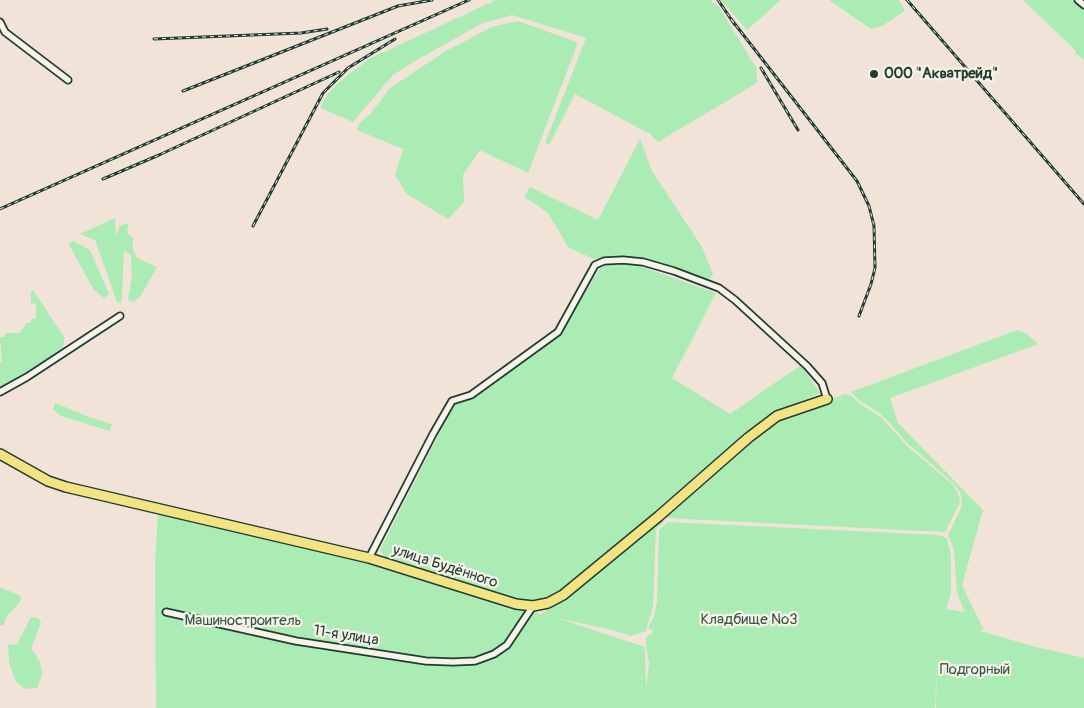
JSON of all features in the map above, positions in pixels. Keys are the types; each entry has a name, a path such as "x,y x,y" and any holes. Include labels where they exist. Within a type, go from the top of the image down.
{"main road":[{"name":"улица Будённого","path":"0,454 31,472 66,488 369,558 516,604 533,606 563,595 659,516 748,438 777,416 827,399"}],"street":[{"path":"1078,0 1084,5"},
{"path":"0,22 5,32 68,80"},
{"path":"369,558 452,401 471,395 558,332 595,265 604,261 643,262 719,288 735,300 778,341 808,366 822,383 827,399"},
{"path":"0,392 27,377 120,316"},
{"name":"11-я улица","path":"166,612 296,641 426,660 475,661 494,654 507,644 533,606"}],"green space":[{"path":"496,0 710,0 719,7 757,69 757,83 658,142 650,134 575,94 549,145 545,143 586,38 512,15 481,24 393,75 353,122 320,108 327,95 339,82 369,59"},
{"path":"721,0 781,0 747,30"},
{"path":"829,0 899,0 905,11 882,26 871,29"},
{"path":"1023,0 1084,0 1084,60 1075,53 1076,51"},
{"path":"518,21 577,42 576,48 528,173 480,150 463,175 464,202 448,219 407,194 395,175 403,149 357,130 359,124 371,113 390,88 446,51 492,27"},
{"path":"640,139 652,171 702,247 713,274 708,282 651,260 613,256 594,259 569,248 547,212 524,197 530,187 598,220"},
{"path":"115,218 116,237 119,226 129,223 127,233 133,238 133,250 137,258 157,267 140,297 133,302 128,300 132,275 131,255 124,251 121,303 117,302 95,240 80,234"},
{"path":"74,241 90,250 109,294 104,298 94,290 68,243"},
{"path":"628,262 716,293 672,378 730,414 801,365 820,393 776,413 652,519 557,595 529,604 386,559 380,550 454,404 480,394 560,334 602,265"},
{"path":"33,290 64,337 64,344 62,349 39,366 0,390 0,363 2,363 0,337 4,337 6,333 20,333 26,323 31,323 31,319 36,319 36,304 31,303 31,291"},
{"path":"1017,330 1026,333 1038,344 890,398 898,423 983,510 962,585 984,630 980,629 981,631 1032,646 1084,658 1084,708 936,708 937,662 935,708 156,708 155,564 158,514 367,558 541,614 562,601 593,577 660,519 665,521 656,529 653,607 646,631 631,636 557,618 645,647 646,690 649,663 646,639 648,635 652,634 653,630 649,629 649,626 654,616 657,602 659,530 668,522 938,535 947,538 951,556 951,593 946,609 965,612 957,593 954,550 948,535 961,508 962,498 960,492 952,482 906,442 889,422 851,392"},
{"path":"845,394 852,396 860,404 881,417 907,446 951,483 957,491 960,498 959,504 945,532 665,518 665,515 762,431 778,420"},
{"path":"55,403 112,424 110,431 61,416 53,409"},
{"path":"0,587 21,596 20,602 6,617 4,625 0,625"},
{"path":"31,617 38,618 41,623 31,648 40,662 42,675 37,688 25,689 16,682 9,662 8,645 17,644"}],"railway":[{"path":"183,91 398,6 432,0"},
{"path":"0,209 469,0"},
{"path":"718,0 735,25"},
{"path":"907,0 1084,204"},
{"path":"731,19 857,181 869,206 874,226 875,268 859,316"},
{"path":"154,39 301,33 327,29"},
{"path":"253,226 323,93 348,68 395,39"},
{"path":"761,68 798,130"},
{"path":"103,179 339,72"}],"place":[{"name":"ООО \"Акватрейд\"","path":"874,74"}],"park label":[{"name":"Кладбище №3","path":"749,620"},
{"name":"Машиностроитель","path":"243,621"},
{"name":"Подгорный","path":"975,670"}]}
